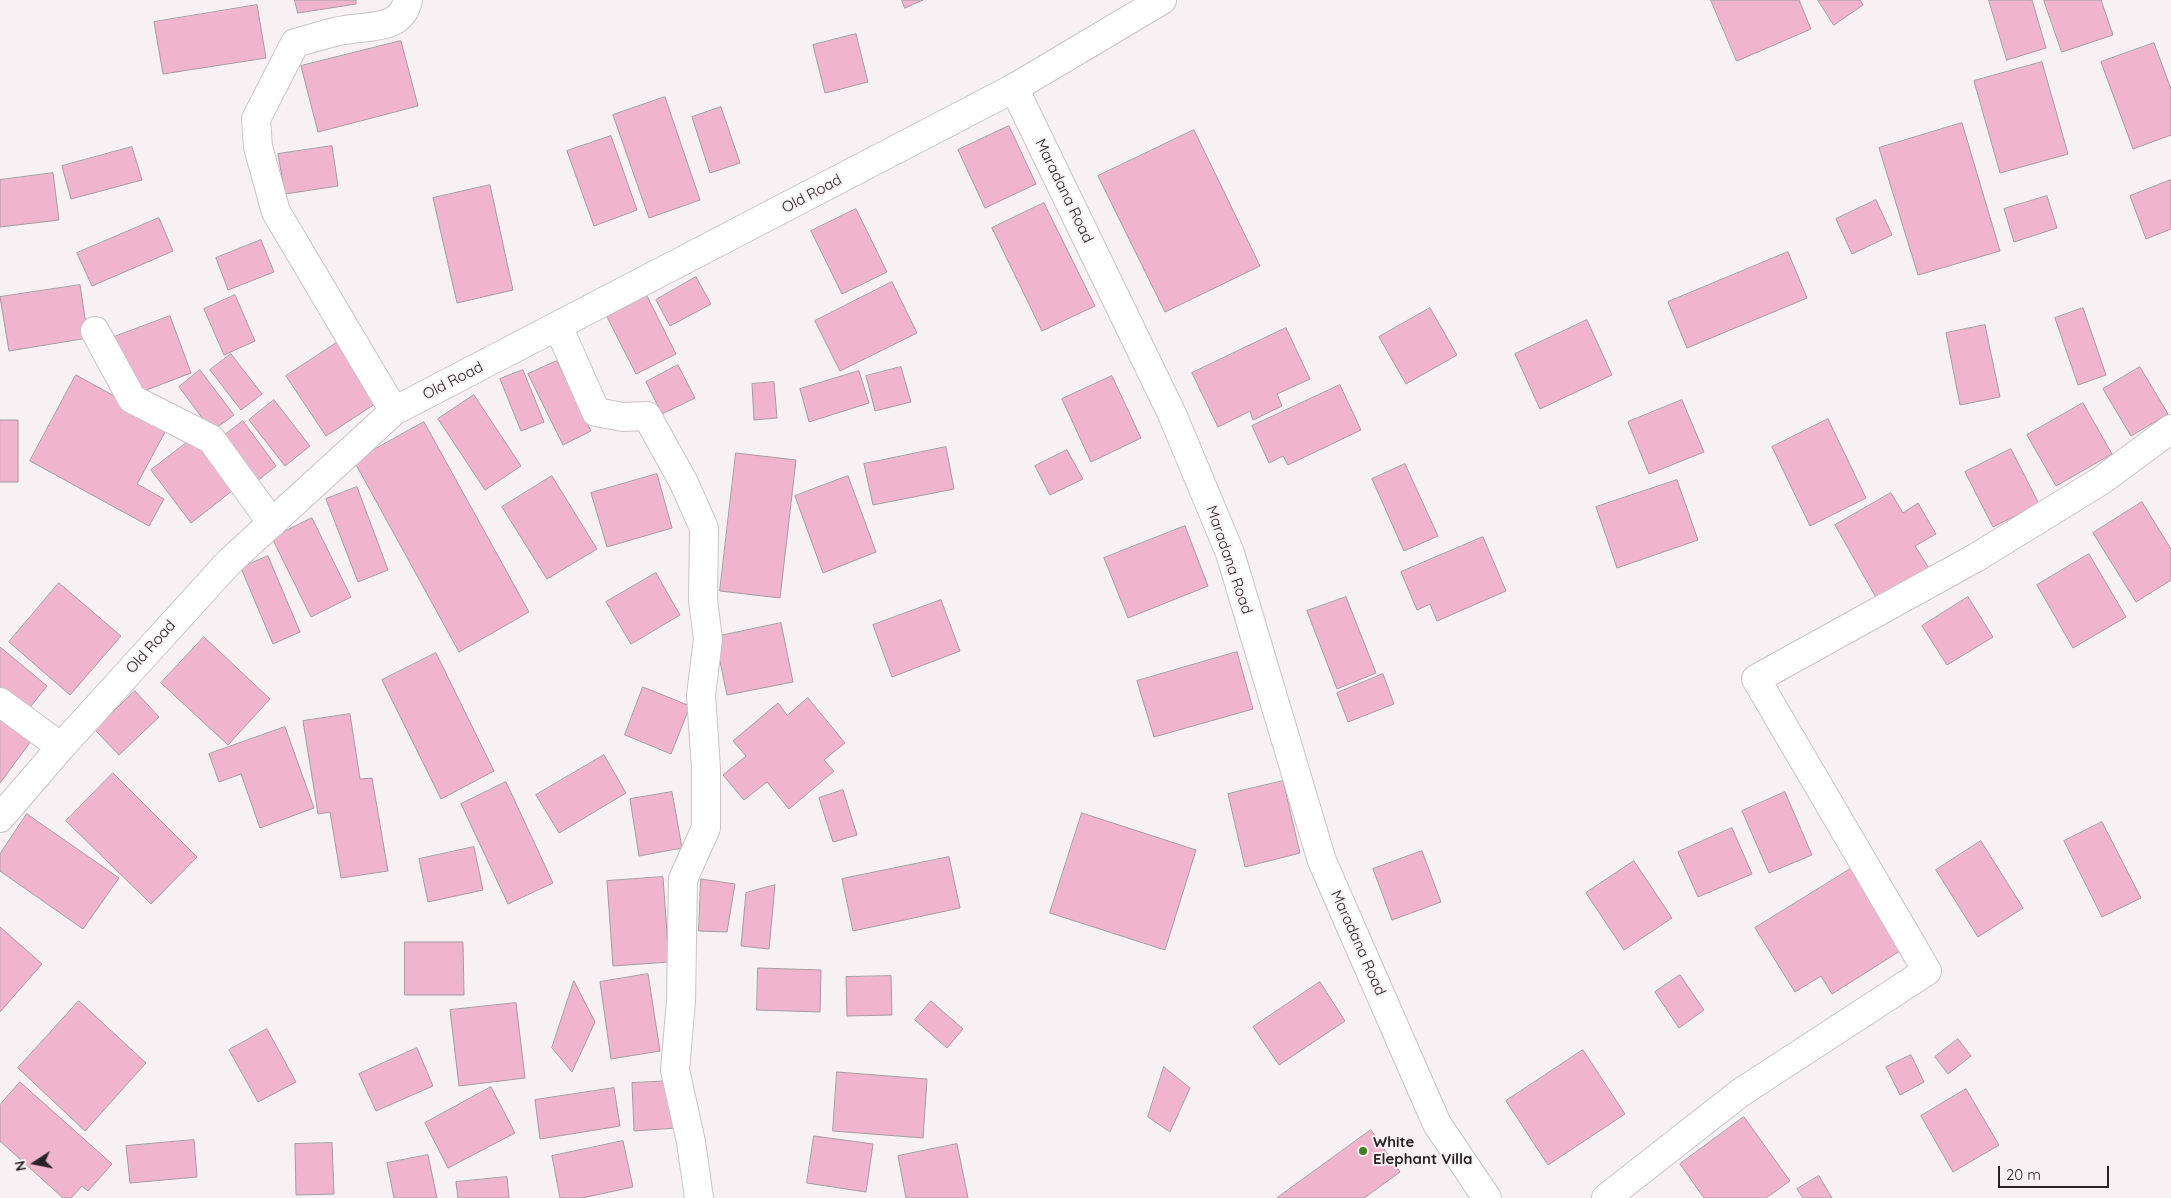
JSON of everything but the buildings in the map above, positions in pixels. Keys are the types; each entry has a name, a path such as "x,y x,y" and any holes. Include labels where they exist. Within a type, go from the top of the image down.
{"street":[{"path":"394,411 276,212 258,147 256,119 295,43 351,29 374,28 392,22 406,8 408,0"},
{"path":"1014,88 1162,0"},
{"name":"Old Road","path":"0,818 61,747 229,562 394,411 1014,88"},
{"name":"Maradana Road","path":"1014,88 1172,414 1230,553 1326,870 1437,1124 1487,1198"},
{"path":"558,326 596,412 623,417 648,416 684,483 704,528 703,600 708,639 700,695 706,769 706,828 683,879 681,1000 675,1070 691,1142 699,1198"},
{"path":"95,331 132,399 211,439 272,523"},
{"path":"1606,1198 1740,1093 1927,971 1756,679 1977,557 2102,480 2171,429"},
{"path":"0,702 61,747"}],"place":[{"name":"White Elephant Villa","path":"1363,1151"}]}
